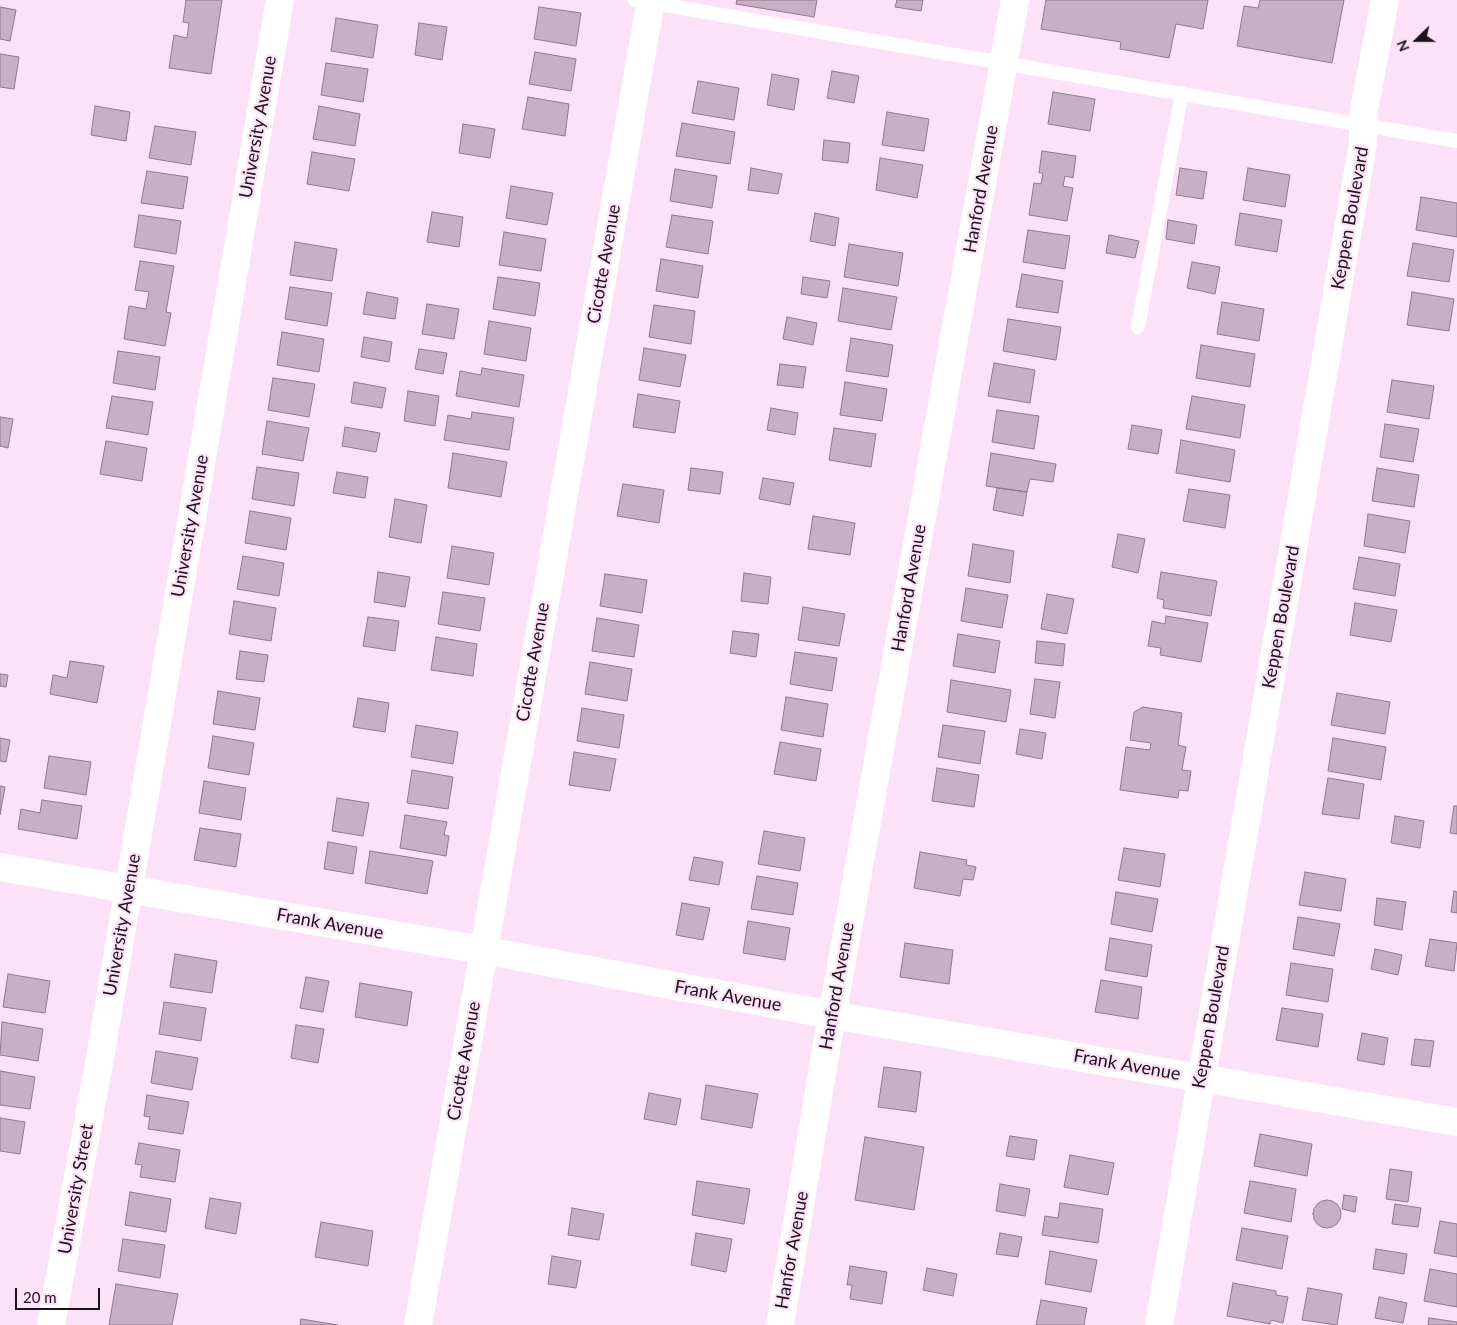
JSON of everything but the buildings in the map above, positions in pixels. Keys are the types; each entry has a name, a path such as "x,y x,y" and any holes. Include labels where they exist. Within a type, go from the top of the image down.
{"street":[{"name":"University Avenue","path":"101,1052 280,0"},
{"name":"Hanford Avenue","path":"805,1176 832,1015 1015,0"},
{"name":"Keppen Boulevard","path":"1159,1325 1200,1077 1363,143 1364,110 1385,0"},
{"name":"Cicotte Avenue","path":"418,1325 646,1"},
{"name":"Frank Avenue","path":"0,868 128,888 482,950 832,1015 1457,1122"},
{"name":"University Street","path":"51,1325 101,1052"},
{"name":"Hanfor Avenue","path":"780,1325 805,1176"}],"lane":[{"path":"646,1 1457,140"},
{"path":"1138,327 1182,93"}]}
